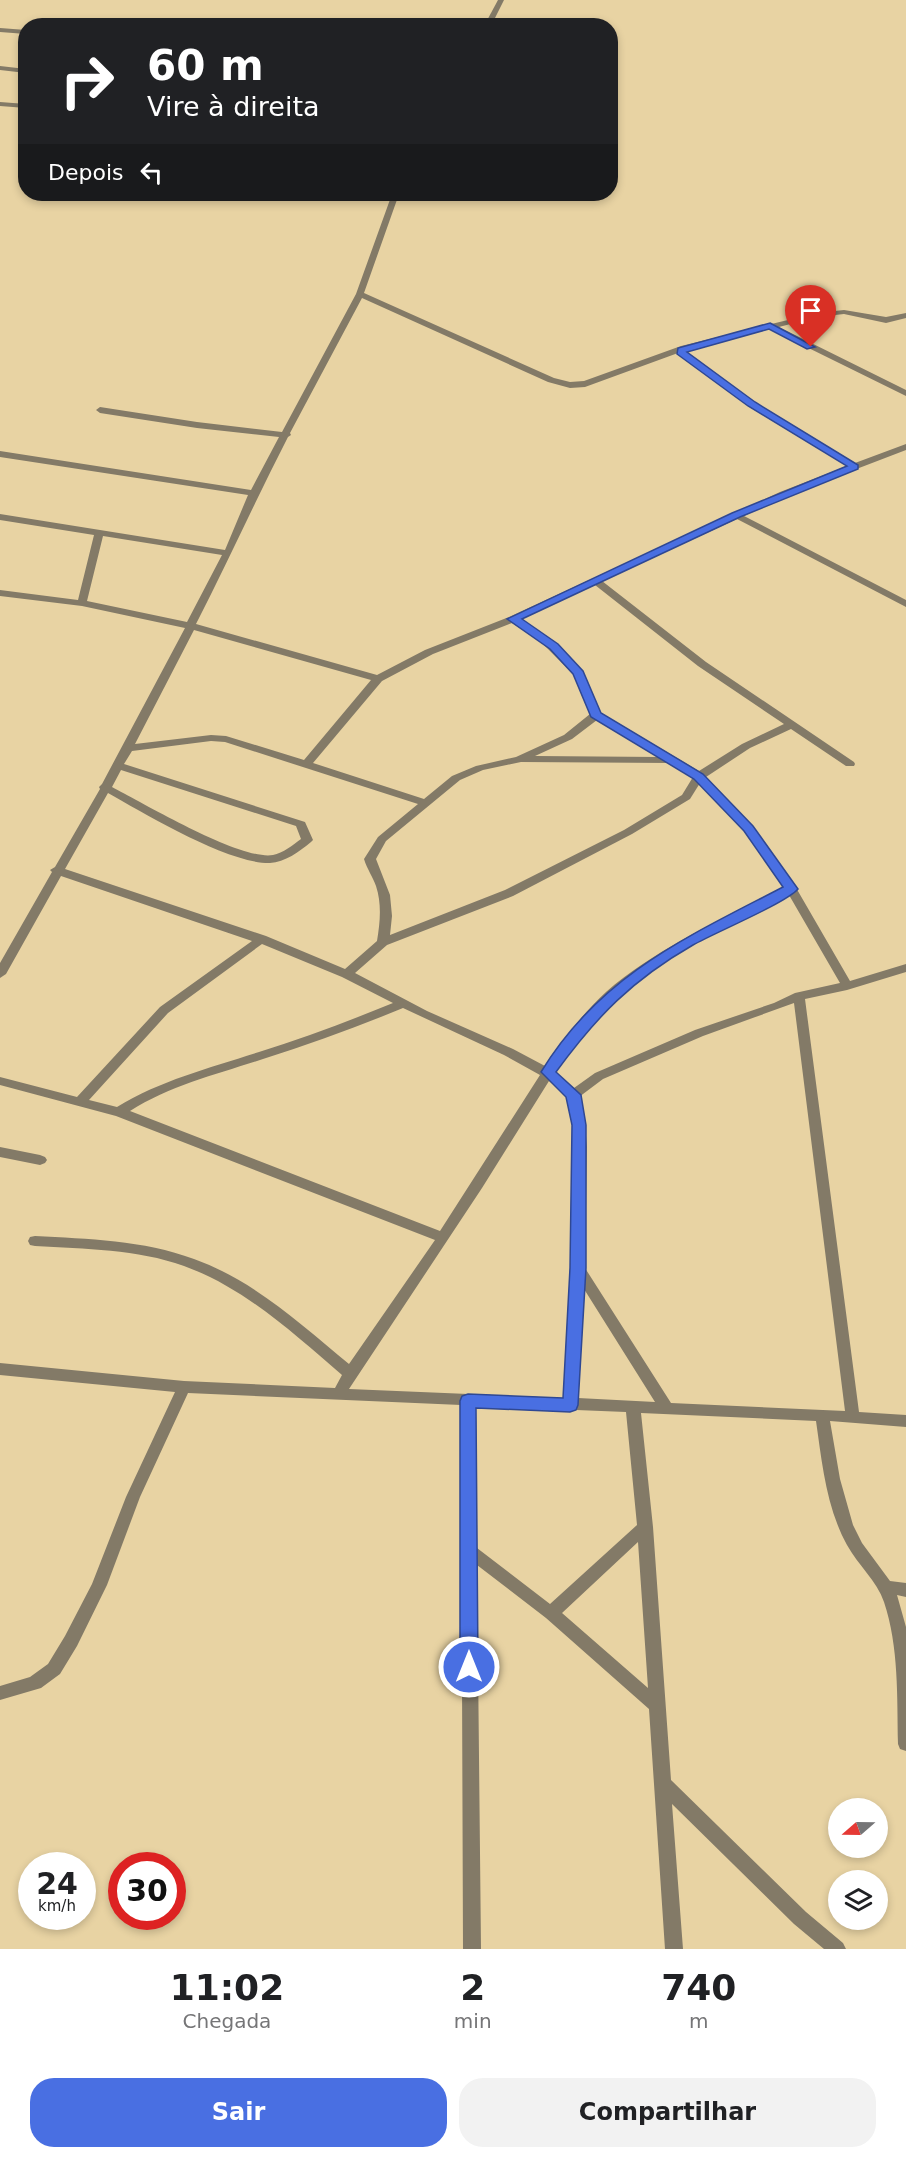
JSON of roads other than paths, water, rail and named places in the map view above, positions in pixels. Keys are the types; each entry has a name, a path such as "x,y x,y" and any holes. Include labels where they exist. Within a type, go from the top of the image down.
{"street":[{"path":"491,18 501,0"},
{"path":"0,30 18,31"},
{"path":"0,68 18,70"},
{"path":"0,104 18,105"},
{"path":"0,974 56,870 128,748 228,553 254,493 287,435 360,294 393,201"},
{"path":"360,294 551,380 570,385 585,384 681,350 770,326 836,313 886,320 906,315"},
{"path":"770,326 906,393"},
{"path":"681,350 682,354 751,404 855,467"},
{"path":"100,410 197,425 287,435"},
{"path":"306,765 378,679 429,652 513,619 736,515 855,467 904,450"},
{"path":"0,454 254,493"},
{"path":"736,515 906,604"},
{"path":"0,517 228,553"},
{"path":"82,603 99,532"},
{"path":"596,581 702,664 850,764"},
{"path":"0,593 82,603 191,626 378,679"},
{"path":"513,619 530,627 554,646 578,673 596,715 699,776 748,828 791,889 847,986"},
{"path":"519,759 568,736 596,715"},
{"path":"347,974 383,942 508,893 628,832 686,797 699,776 746,746 792,725"},
{"path":"128,748 218,737 427,803"},
{"path":"383,942 386,927 383,890 372,870 370,859 382,839 456,778 491,765 519,759 670,760"},
{"path":"104,787 155,816 256,858 284,855 307,840 301,824 117,765"},
{"path":"56,870 262,939 347,974 402,1004 548,1072 573,1095 579,1125 578,1268 570,1405"},
{"path":"339,1394 350,1373 496,1157 548,1072 585,1022 610,996 635,976 687,942 791,889"},
{"path":"79,1103 164,1010 262,939"},
{"path":"573,1095 599,1076 652,1052 778,1006 799,996 847,986 906,968"},
{"path":"799,996 853,1418"},
{"path":"119,1112 137,1100 169,1086 326,1035 402,1004"},
{"path":"0,1081 119,1112 442,1237"},
{"path":"0,1152 40,1160"},
{"path":"35,1242 114,1246 170,1257 208,1270 266,1304 350,1373"},
{"path":"578,1268 666,1409"},
{"path":"0,1369 184,1387 822,1415 906,1421"},
{"path":"0,1693 36,1683 54,1669 71,1641 99,1586 133,1497 184,1387"},
{"path":"468,1401 472,1949"},
{"path":"633,1407 645,1527 655,1704 674,1949"},
{"path":"822,1415 836,1499 851,1538 867,1564 886,1587 899,1632 906,1744"},
{"path":"551,1613 645,1527"},
{"path":"468,1550 551,1613 655,1704"},
{"path":"886,1587 906,1590"},
{"path":"662,1783 800,1918 837,1949"}]}
